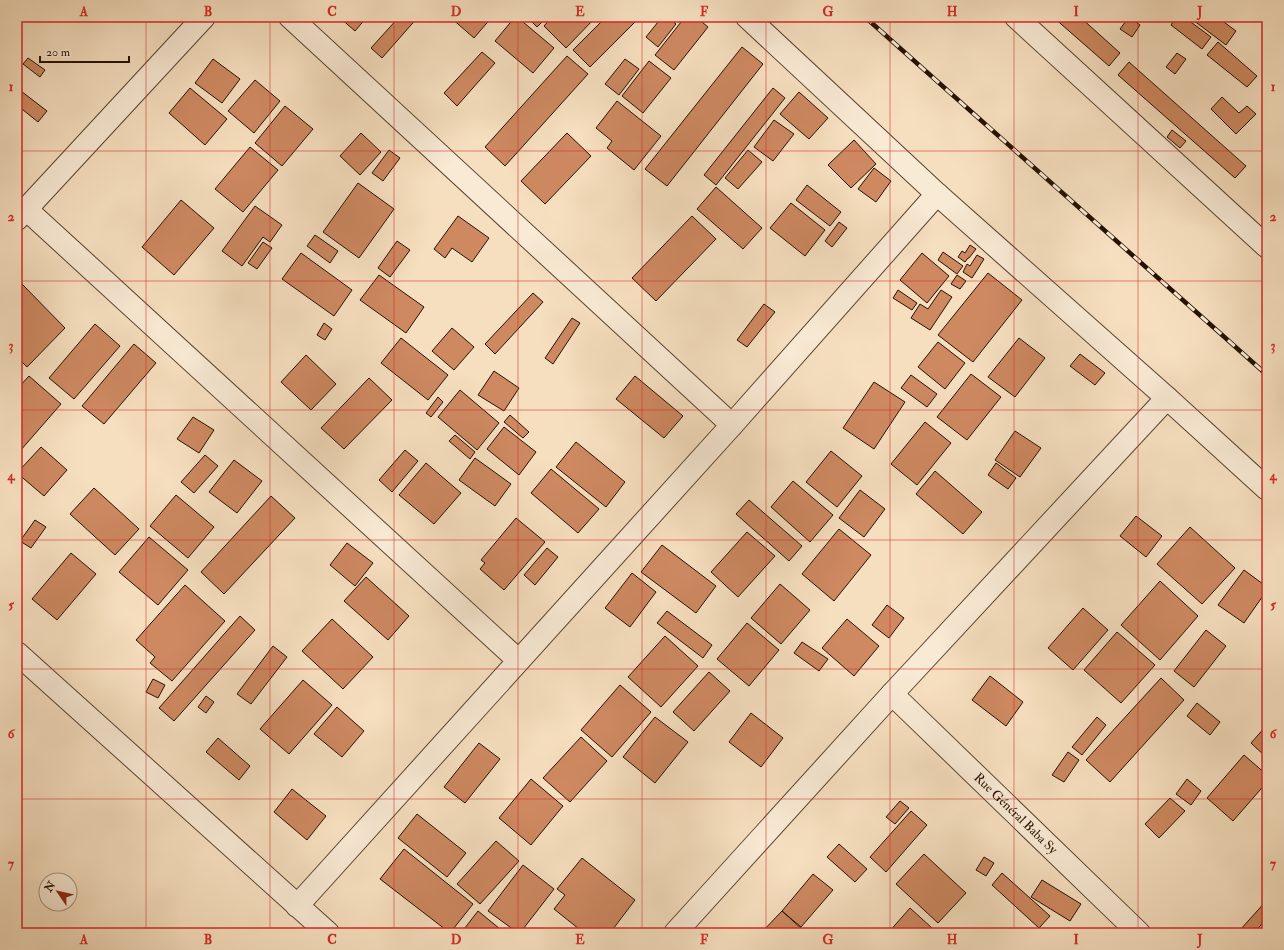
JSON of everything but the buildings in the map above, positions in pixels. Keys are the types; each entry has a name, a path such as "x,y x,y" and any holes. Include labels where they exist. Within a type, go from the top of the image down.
{"street":[{"path":"204,17 22,214 518,660"},
{"path":"290,17 732,425"},
{"path":"746,17 937,194 1167,398 1267,490"},
{"path":"1016,17 1267,247"},
{"path":"297,906 732,425 937,194"},
{"path":"676,933 892,694 1167,398"},
{"path":"17,653 328,933"},
{"name":"Rue Général Baba Sy","path":"892,694 1139,933"}],"railway":[{"path":"865,17 1267,375"}]}
